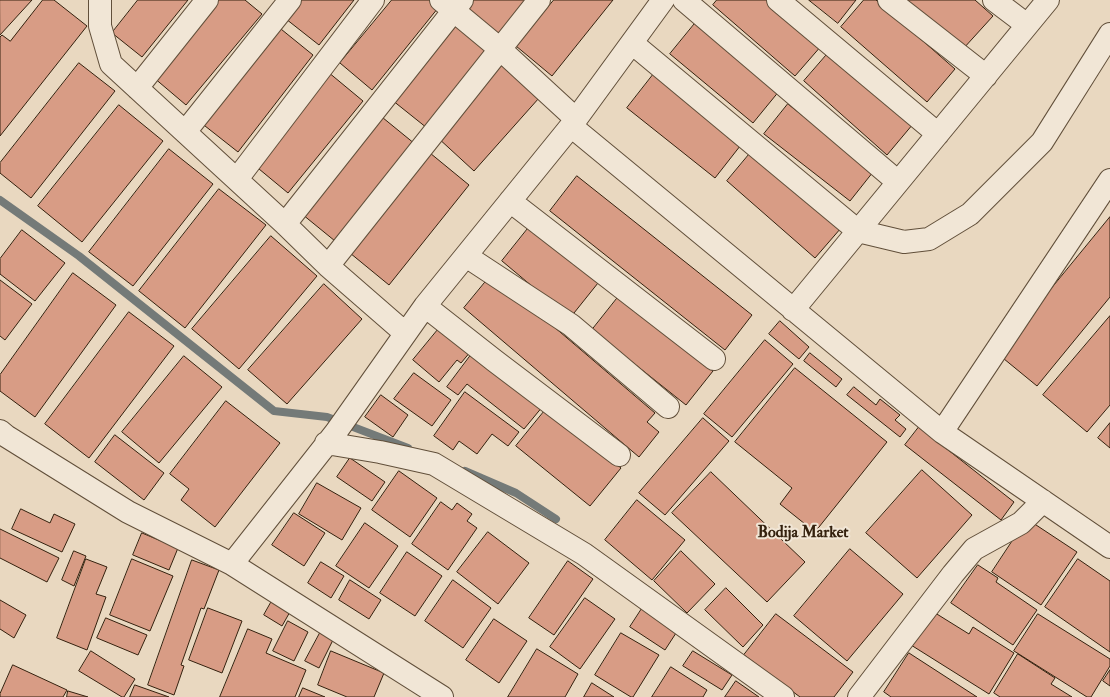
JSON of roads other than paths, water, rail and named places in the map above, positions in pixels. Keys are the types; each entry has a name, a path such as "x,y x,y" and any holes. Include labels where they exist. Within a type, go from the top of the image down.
{"street":[{"path":"100,0 100,26 111,64 237,179 328,266 405,334"},
{"path":"137,88 207,0"},
{"path":"185,132 290,0"},
{"path":"237,179 373,0"},
{"path":"328,266 539,0"},
{"path":"232,564 331,438 425,306 573,123 663,0"},
{"path":"684,0 898,182"},
{"path":"778,0 938,134"},
{"path":"889,0 986,76"},
{"path":"994,0 1027,25"},
{"path":"793,310 1048,0"},
{"path":"285,224 452,4 500,49 573,123 793,310 942,432 1044,501 1107,540"},
{"path":"632,43 858,231 904,242 928,239 970,214 1042,142 1110,34"},
{"path":"942,432 1110,180"},
{"path":"510,201 714,359"},
{"path":"466,256 571,326 668,408"},
{"path":"425,306 619,455"},
{"path":"2,437 128,512 232,564 442,697"},
{"path":"331,438 380,452 434,464 580,551 783,697"},
{"path":"859,697 948,580 974,549 1021,523 1044,501"}],"waterway":[{"path":"0,200 79,256 274,411 327,417 408,448"},
{"path":"465,471 516,493 556,519"}],"district":[{"name":"Bodija Market","path":"803,534"}]}
